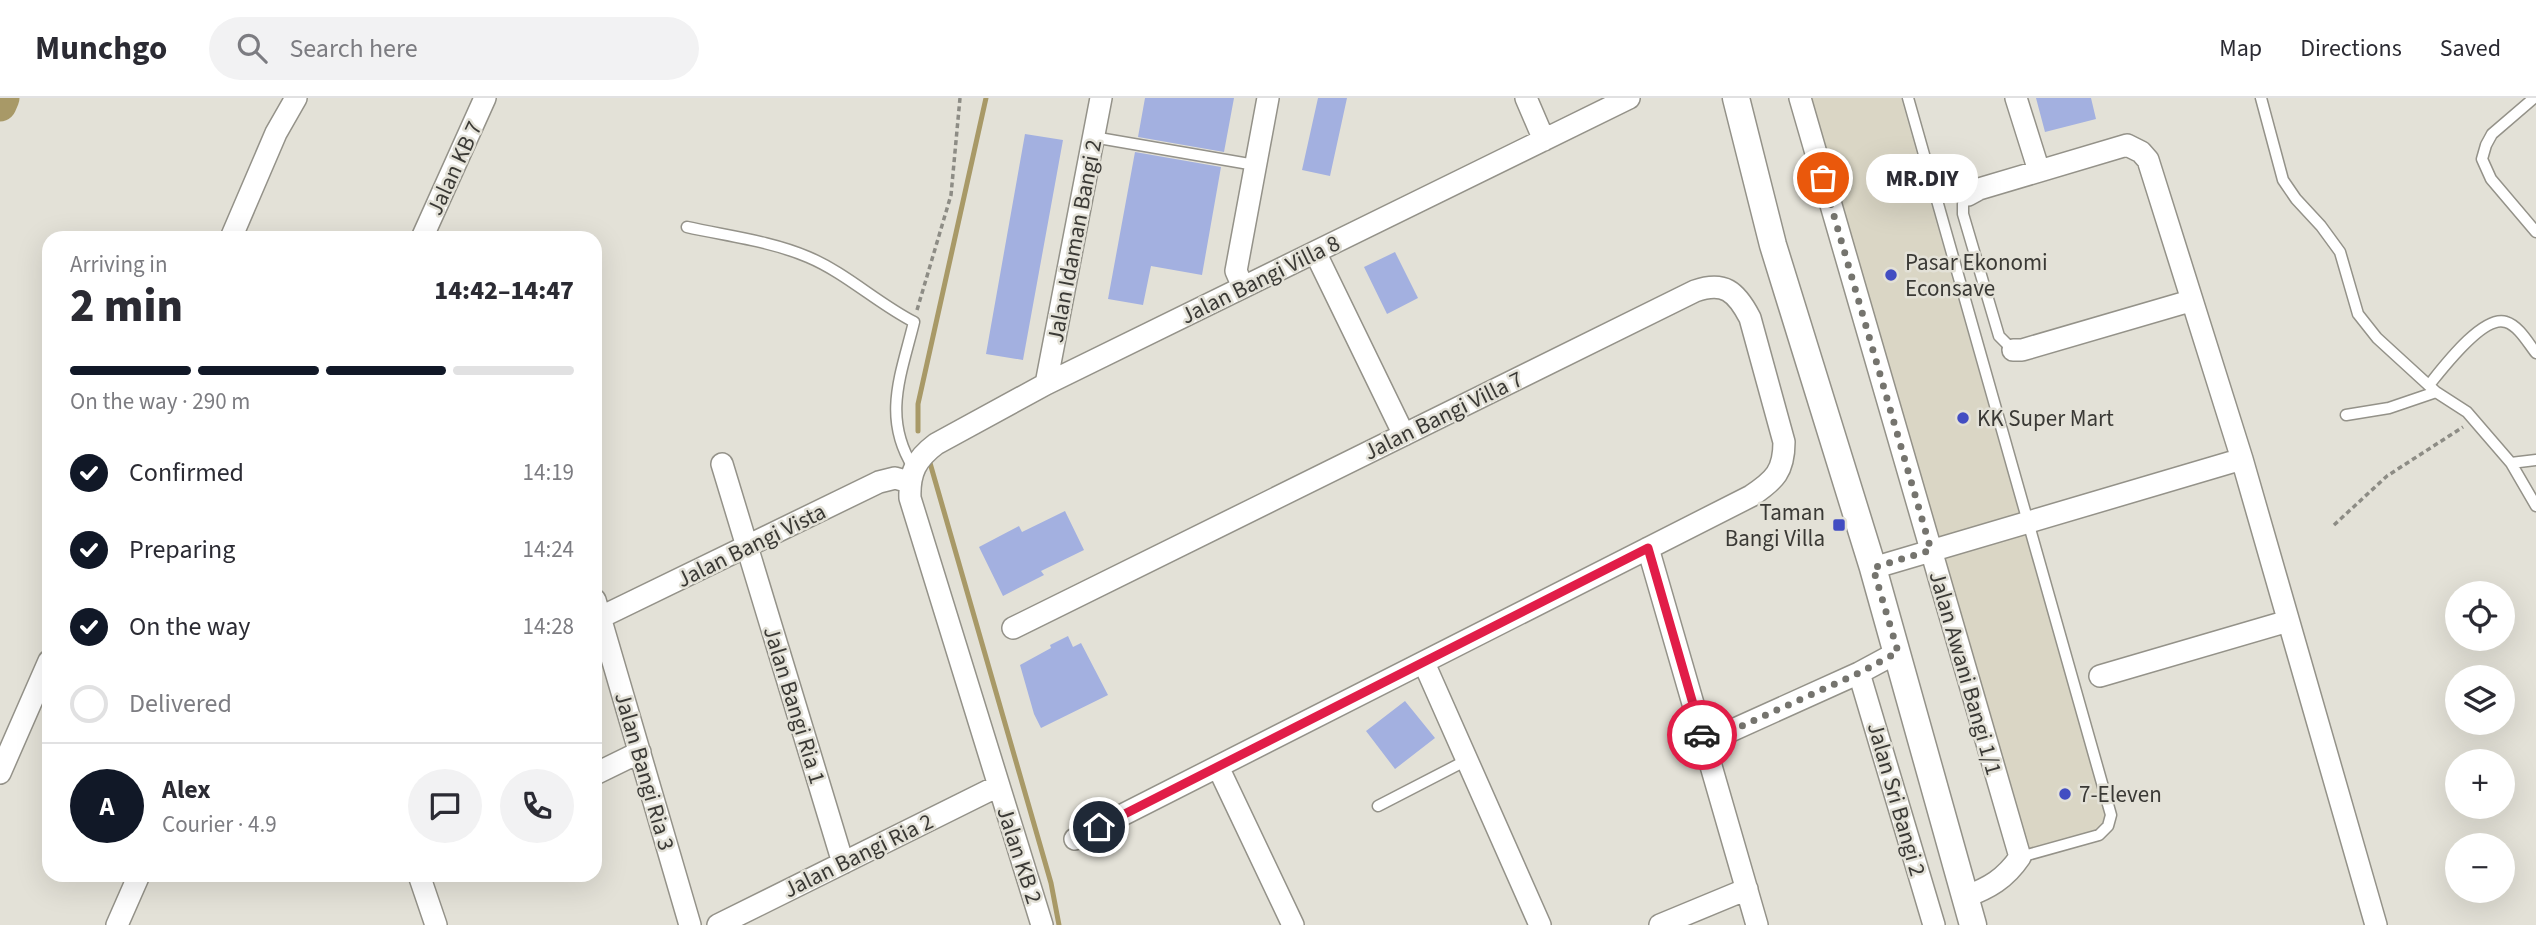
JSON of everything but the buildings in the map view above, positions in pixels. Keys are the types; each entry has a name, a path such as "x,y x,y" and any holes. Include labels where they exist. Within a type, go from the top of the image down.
{"street":[{"path":"234,231 276,133 296,98"},
{"name":"Jalan KB 7","path":"425,231 485,98"},
{"name":"Jalan Idaman Bangi 2","path":"1046,384 1101,98"},
{"path":"1243,287 1236,271 1268,98"},
{"path":"1526,98 1544,140"},
{"name":"Jalan Bangi Villa 8","path":"911,474 923,454 936,444 1046,384 1629,98"},
{"path":"1736,98 1773,245 1898,652 1973,925"},
{"name":"Jalan Awani Bangi 1/1","path":"1800,98 2020,857"},
{"path":"2016,98 2039,171"},
{"path":"1968,195 1979,189 2127,145 2134,147 2148,160 2190,301 2242,459 2376,925"},
{"path":"1315,252 1404,435"},
{"name":"Jalan Bangi Villa 7","path":"1013,628 1695,291 1710,286 1725,288 1740,300 1750,318 1784,442 1784,458 1777,475 1767,486 1648,548"},
{"path":"2013,350 2022,350 2190,301"},
{"path":"1873,568 2242,459"},
{"name":"Jalan Bangi Ria 1","path":"722,464 843,863"},
{"name":"Jalan Bangi Vista","path":"602,610 748,547 879,482 911,474"},
{"name":"Jalan KB 2","path":"911,474 910,498 1042,925"},
{"path":"1075,839 1648,548 1757,925"},
{"path":"2100,676 2288,621"},
{"name":"Jalan Bangi Ria 3","path":"602,628 690,925"},
{"path":"1704,743 1859,673 1898,652"},
{"path":"1424,663 1540,925"},
{"name":"Jalan Sri Bangi 2","path":"1859,673 1934,925"},
{"path":"0,774 42,677"},
{"path":"602,771 640,752"},
{"path":"1218,766 1293,925"},
{"name":"Jalan Bangi Ria 2","path":"718,925 998,786"},
{"path":"1965,897 1990,888 2001,880 2020,857"},
{"path":"117,925 136,882"},
{"path":"421,882 436,925"},
{"path":"1660,925 1746,889"}],"lane":[{"path":"1908,98 2111,815 2108,826 2099,835 2020,857"},
{"path":"2261,98 2283,180 2340,252 2358,314 2377,338 2433,389 2467,412 2511,463 2534,503"},
{"path":"2534,98 2492,134 2482,159 2491,179 2536,232"},
{"path":"1093,138 1255,166"},
{"path":"1968,195 1963,204 1963,214 1999,336 2013,350"},
{"path":"687,227 776,246 807,256 837,272 888,308 914,322 896,400 896,426 911,474"},
{"path":"2346,415 2389,408 2433,389 2451,356 2491,322 2505,321 2518,330 2536,353"},
{"path":"2511,463 2536,460"},
{"path":"2534,503 2536,487"},
{"path":"1378,806 1467,760"}],"path":[{"path":"914,322 951,195 960,98"},
{"path":"2334,525 2387,476 2473,420"}],"shaded area":[{"path":"1808,98 1901,98 2105,815 2094,832 2027,850"}],"waterway":[{"path":"0,105 3,98"},
{"path":"918,431 918,404 986,98"},
{"path":"930,463 1051,883 1059,925"}],"way so far":[{"path":"1702,735 1704,743 1859,673 1898,652 1873,568 1931,550 1823,178"}],"place":[{"name":"MR.DIY","path":"1823,178"},
{"name":"Pasar Ekonomi Econsave","path":"1891,275"},
{"name":"KK Super Mart","path":"1963,418"},
{"name":"Taman Bangi Villa","path":"1839,525"},
{"name":"7-Eleven","path":"2065,794"}],"route":[{"path":"1099,827 1648,548 1702,735"}]}
